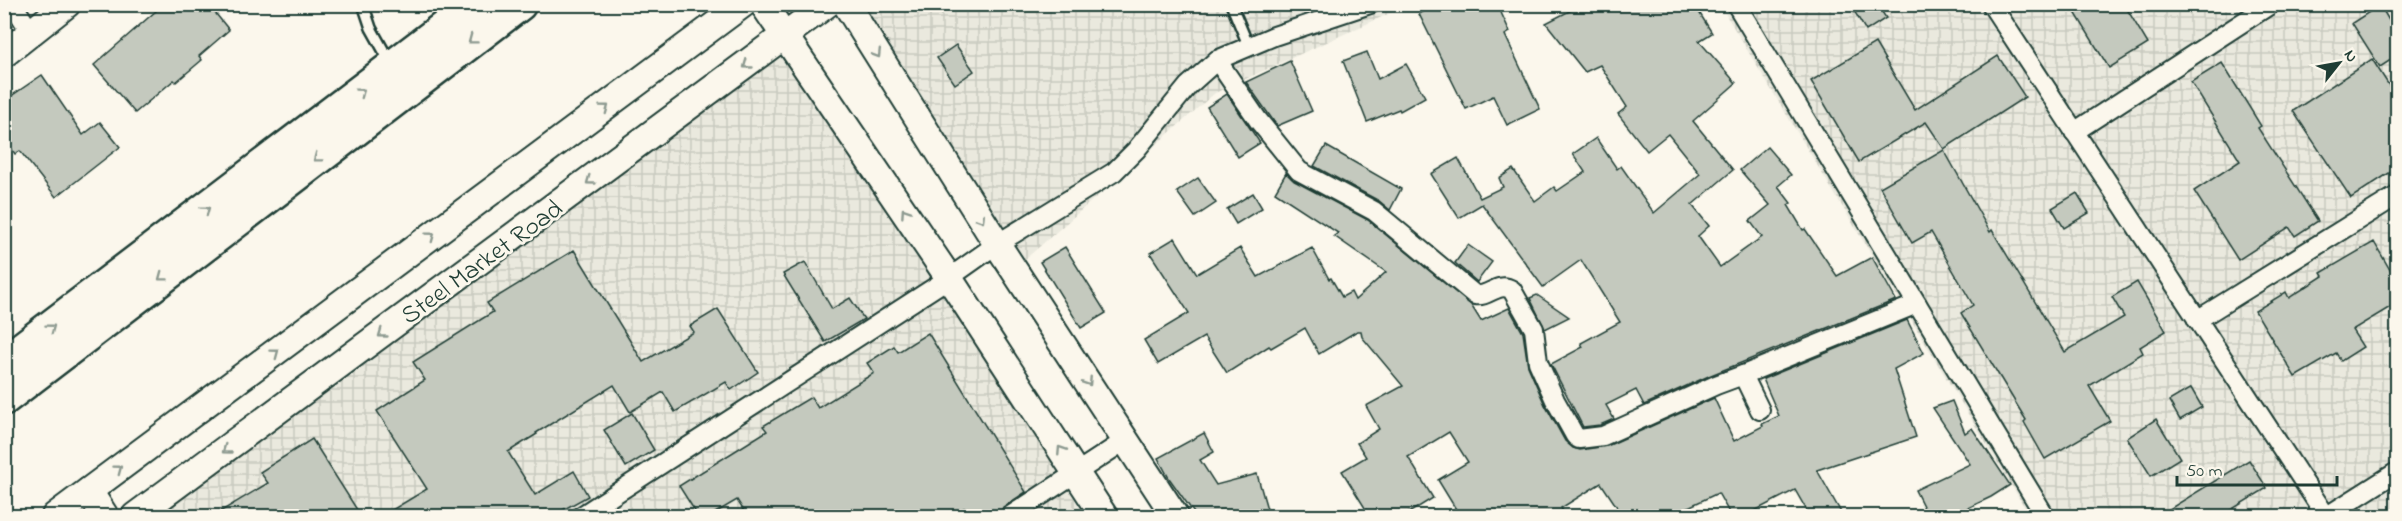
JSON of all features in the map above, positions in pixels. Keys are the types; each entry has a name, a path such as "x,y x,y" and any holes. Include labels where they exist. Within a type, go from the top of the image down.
{"highway":[{"path":"4,363 476,4"},
{"path":"4,398 519,4"}],"street":[{"path":"13,4 31,33"},
{"path":"4,54 67,4"},
{"name":"Steel Market Road","path":"55,516 743,4"},
{"path":"763,4 950,278 1104,516"},
{"name":"Steel Market Road","path":"135,516 827,4"},
{"path":"846,4 997,244 1175,516"},
{"path":"581,516 950,278 997,244 1114,172 1136,150 1188,86 1217,60 1274,36 1370,4"},
{"path":"1736,4 2045,516"},
{"path":"1991,4 2326,516 2397,471"},
{"path":"2074,132 2271,4"},
{"path":"1217,60 1258,120 1299,171 1374,211 1475,296 1481,297 1499,287 1506,286 1512,290 1534,329 1538,362 1555,400 1575,436 1580,439 1603,436 1716,385 1917,304"},
{"path":"2197,320 2397,195"},
{"path":"1743,375 1760,410"},
{"path":"1010,516 1126,440"},
{"path":"89,491 105,516"}],"lane":[{"path":"363,4 371,28 393,67"},
{"path":"1231,4 1249,47"}],"shaded area":[{"path":"844,5 1408,5 1215,93 1007,275"},
{"path":"1720,5 2397,5 2397,516 2030,516"},
{"path":"796,36 1085,516 156,516"}],"building":[{"path":"164,4 208,4 229,30 199,56 202,60 135,113 94,65"},
{"path":"1437,4 1497,4 1510,32 1505,35 1540,109 1507,125 1493,96 1466,109 1419,14"},
{"path":"1583,4 1694,4 1712,33 1699,41 1736,83 1693,121 1733,170 1692,205 1709,226 1698,236 1720,267 1762,237 1750,221 1770,205 1740,170 1767,147 1791,175 1778,186 1791,203 1788,205 1803,230 1805,229 1837,276 1872,257 1896,300 1711,375 1644,405 1636,390 1606,405 1614,419 1600,425 1583,427 1551,364 1583,347 1581,343 1620,322 1581,260 1543,287 1482,204 1459,218 1431,174 1458,158 1480,198 1503,187 1499,178 1513,169 1535,201 1554,187 1557,191 1585,172 1573,154 1596,138 1617,169 1621,166 1654,213 1700,174 1668,134 1647,151 1618,114 1627,107 1600,65 1585,72 1546,23"},
{"path":"1850,4 1877,4 1886,18 1866,31"},
{"path":"2070,4 2124,4 2148,44 2109,68"},
{"path":"2380,5 2397,34 2397,56 2380,67 2352,23"},
{"path":"1875,43 1915,110 1998,56 2025,97 1944,149 1926,122 1859,162 1811,81"},
{"path":"956,45 974,71 955,84 937,58"},
{"path":"1367,52 1378,79 1406,64 1425,97 1400,111 1399,109 1367,122 1343,61"},
{"path":"2372,59 2397,98 2397,168 2351,198 2293,111"},
{"path":"1290,61 1312,111 1277,126 1246,82"},
{"path":"2222,63 2261,126 2258,128 2318,221 2295,236 2289,227 2238,260 2194,191 2240,161 2191,82"},
{"path":"42,75 83,135 100,122 120,147 56,197 20,151 15,154 4,138 4,101"},
{"path":"1227,94 1260,143 1238,157 1207,107"},
{"path":"1326,146 1401,189 1390,210 1379,201 1314,166"},
{"path":"1944,150 1990,232 1992,230 2065,352 2124,317 2112,297 2137,282 2166,331 2140,347 2143,353 2089,386 2110,421 2045,459 2024,422 2026,420 1961,313 1973,305 1931,232 1912,243 1880,187"},
{"path":"1286,173 1294,181 1368,220 1471,305 1481,321 1509,308 1523,333 1528,366 1545,405 1565,441 1573,448 1580,450 1607,446 1714,398 1734,441 1779,416 1763,379 1907,320 1924,353 1894,369 1916,437 1817,470 1843,516 1810,516 1795,490 1745,516 1731,516 1718,493 1669,516 1623,516 1601,483 1561,508 1566,516 1460,516 1438,480 1468,462 1449,432 1408,457 1433,498 1404,516 1370,516 1342,471 1366,457 1357,443 1379,429 1366,406 1403,386 1362,337 1361,331 1357,331 1319,354 1305,328 1271,348 1269,346 1227,373 1204,337 1158,364 1144,340 1189,313 1150,253 1175,238 1197,274 1240,248 1258,277 1312,248 1342,297 1351,292 1355,300 1386,272 1334,236 1338,233 1275,192"},
{"path":"1198,178 1216,203 1195,217 1177,192"},
{"path":"1253,193 1262,208 1236,224 1227,209"},
{"path":"2077,193 2089,213 2064,228 2052,208"},
{"path":"2374,242 2397,282 2397,303 2352,330 2363,347 2341,361 2336,353 2295,377 2255,311 2286,292 2289,298 2323,276 2321,273"},
{"path":"1468,245 1492,262 1477,282 1455,263"},
{"path":"1065,247 1106,313 1081,328 1040,262"},
{"path":"574,250 643,362 694,332 690,326 718,309 758,372 731,390 726,382 675,412 663,392 630,412 614,385 508,452 535,495 574,471 588,496 552,516 382,516 427,489 377,411 425,380 413,362 493,312 487,303"},
{"path":"805,262 832,309 850,298 864,319 825,342 783,274"},
{"path":"1537,295 1569,317 1545,329 1530,298"},
{"path":"928,333 1026,492 1003,507 999,516 970,516 964,508 951,516 747,516 737,500 710,516 698,516 679,486 767,431 763,426 811,397 818,408 874,373 867,363 894,346 898,352"},
{"path":"2191,388 2202,407 2180,420 2169,401"},
{"path":"1952,401 1965,433 1972,428 2010,485 1951,516 1928,516 1915,490 1970,464 1933,408"},
{"path":"632,413 654,450 626,467 604,430"},
{"path":"2156,419 2180,458 2151,476 2127,438"},
{"path":"1204,433 1214,452 1200,460 1216,485 1257,474 1269,516 1196,516 1158,458"},
{"path":"312,439 361,516 213,516 268,483 260,472"},
{"path":"2249,460 2267,488 2221,516 2158,516"}]}
